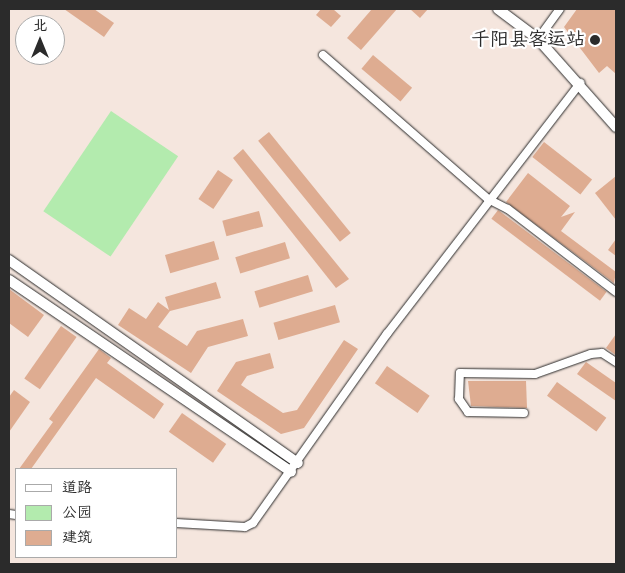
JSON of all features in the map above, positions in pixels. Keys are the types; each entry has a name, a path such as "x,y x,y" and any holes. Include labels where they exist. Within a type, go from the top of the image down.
{"main road":[{"path":"498,9 538,39 580,82 616,127"},
{"path":"9,260 298,463"},
{"path":"9,280 291,472"}],"street":[{"path":"538,39 560,9"},
{"path":"324,55 488,199 508,209 616,292"},
{"path":"178,523 245,527 253,523 298,463 386,334 488,199 580,82"},
{"path":"524,413 468,412 459,399 460,373 535,374 602,353 616,362"}],"green space":[{"path":"111,111 178,156 110,257 43,211"}],"building":[{"path":"64,9 94,9 114,23 104,37"},
{"path":"321,9 333,9 341,16 331,27 316,15"},
{"path":"372,9 397,9 361,50 347,38"},
{"path":"410,9 428,9 420,18"},
{"name":"千阳县客运站","path":"577,9 616,9 616,74 607,66 599,73 564,27"},
{"path":"373,55 412,88 400,102 361,69"},
{"path":"269,132 351,233 340,242 258,141"},
{"path":"544,142 592,180 580,195 532,157"},
{"path":"243,149 349,279 336,288 233,158"},
{"path":"218,170 233,180 213,209 198,199"},
{"path":"528,173 570,206 561,217 575,212 561,231 616,272 614,283 506,202"},
{"path":"616,176 616,220 595,193"},
{"path":"498,210 607,292 600,301 491,219"},
{"path":"259,211 263,226 226,236 222,221"},
{"path":"616,239 616,256 608,250"},
{"path":"214,241 219,259 170,273 165,255"},
{"path":"285,242 290,258 240,273 235,257"},
{"path":"308,275 313,291 259,308 254,291"},
{"path":"216,282 221,298 170,311 158,327 187,346 197,331 243,319 248,336 208,347 191,373 118,325 129,308 146,319 158,302 169,310 165,297"},
{"path":"9,289 44,315 28,337 9,323"},
{"path":"335,305 340,322 278,340 273,323"},
{"path":"61,326 77,337 40,389 24,378"},
{"path":"616,334 616,355 606,348"},
{"path":"344,340 358,349 304,428 281,434 217,391 236,362 270,353 274,368 247,376 241,385 283,413 297,410"},
{"path":"99,349 111,358 107,363 164,404 154,419 96,378 32,468 20,468 53,422 49,419"},
{"path":"586,362 616,383 616,401 577,374"},
{"path":"387,366 430,396 418,413 375,383"},
{"path":"468,381 526,381 527,408 471,406"},
{"path":"557,382 606,418 596,432 547,396"},
{"path":"14,390 30,402 9,432 9,397"},
{"path":"182,413 226,444 213,463 169,432"}],"place":[{"name":"千阳县客运站","path":"595,40"}]}
